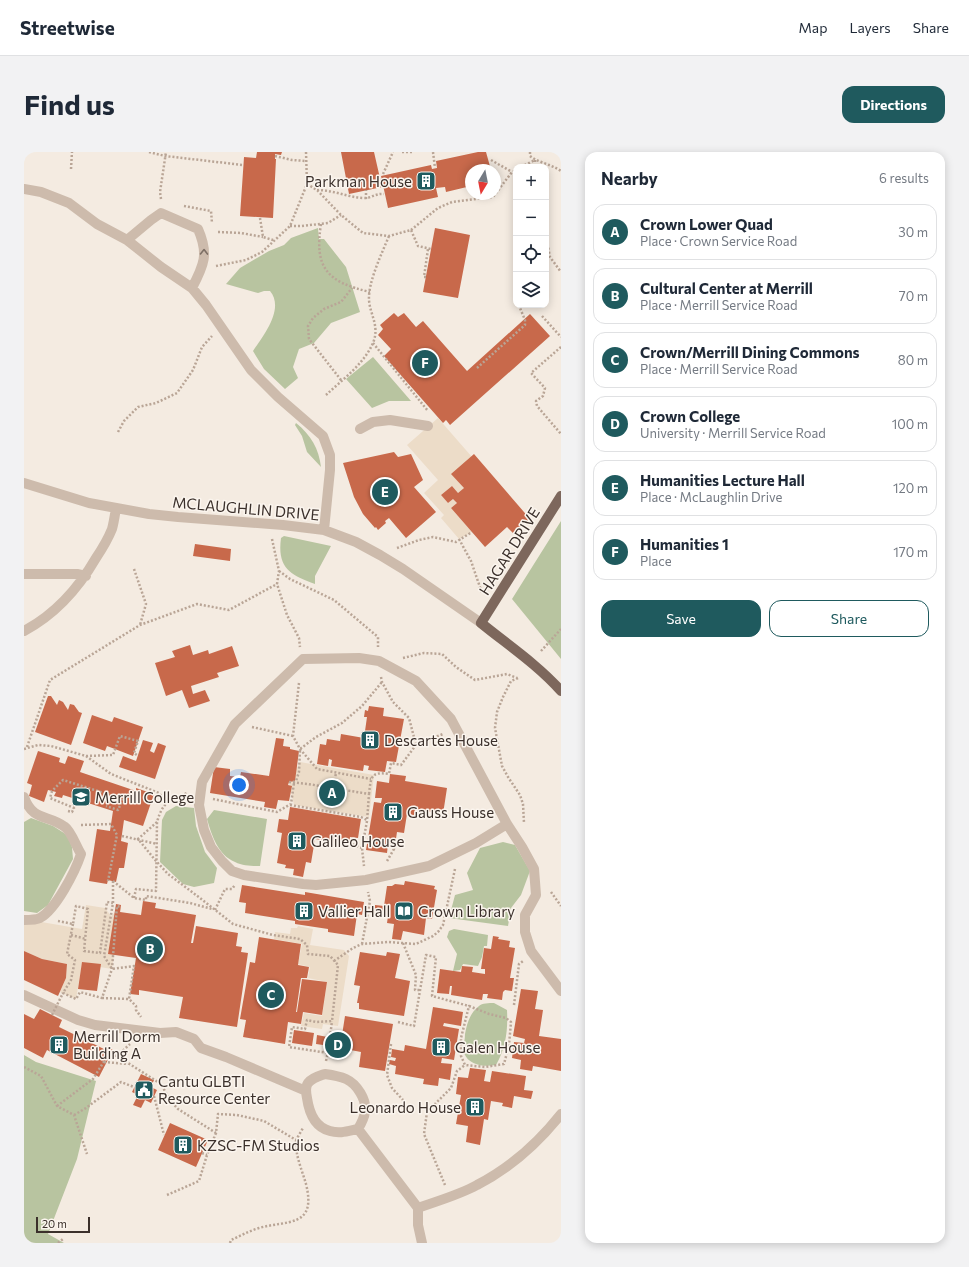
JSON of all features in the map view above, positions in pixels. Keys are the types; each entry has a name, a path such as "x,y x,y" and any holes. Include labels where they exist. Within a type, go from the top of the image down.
{"main road":[{"name":"HAGAR DRIVE","path":"481,622 561,496"},
{"name":"MCLAUGHLIN DRIVE","path":"481,622 531,662 561,691"}],"street":[{"path":"24,189 41,192 69,203 97,224 127,240 161,267 192,288 206,304 251,370 278,397 323,436 330,455 324,530"},
{"path":"127,240 151,220 162,214 198,229 204,242 204,254 202,267 192,288"},
{"path":"360,429 373,422 390,420 428,426"},
{"name":"MCLAUGHLIN DRIVE","path":"24,482 89,503 116,508 178,517 283,525 324,530 356,542 380,555 481,622"},
{"path":"24,631 38,623 56,609 72,594 86,576 102,549 112,528 116,508"},
{"path":"24,574 77,574 86,576"},
{"path":"507,824 476,843 429,866 366,880 316,885 244,875 232,871 211,847 204,830 198,805 202,782 236,724 303,659 359,658 379,661 416,681 452,719 507,824 534,869 536,895 526,915 525,932 531,951 561,991"},
{"path":"24,797 28,807 33,813 66,827 81,854 72,877 51,908 39,918 24,920"},
{"path":"24,995 78,1020 95,1025 160,1033 176,1032 194,1039 201,1048 306,1091"},
{"path":"325,1074 347,1079 355,1084 366,1107 364,1119 358,1130 340,1133 322,1128 309,1110 306,1091 308,1083 315,1077 325,1074"},
{"path":"418,1208 477,1185 512,1164 548,1131 561,1114"},
{"path":"358,1130 418,1208 418,1225 422,1243"}],"path":[{"path":"71,169 72,152"},
{"path":"149,152 165,156 243,165"},
{"path":"160,192 166,152"},
{"path":"215,266 246,260 262,252 273,240 290,226 307,184 306,152"},
{"path":"383,174 393,152"},
{"path":"402,152 412,152"},
{"path":"433,152 435,168"},
{"path":"530,152 530,156 535,160 556,167 561,171"},
{"path":"275,156 292,160 306,161"},
{"path":"307,184 317,190 341,215 363,233 389,236 411,230 438,208 452,202 494,197 512,172 491,160"},
{"path":"527,164 535,160"},
{"path":"535,160 536,164"},
{"path":"377,193 379,188"},
{"path":"317,190 326,190 366,199 377,193 384,194"},
{"path":"366,190 366,199"},
{"path":"196,209 211,211 212,227"},
{"path":"290,226 328,223 341,215"},
{"path":"260,218 263,237"},
{"path":"321,224 318,239 323,267 337,280 352,288 370,292"},
{"path":"411,230 418,246 430,249 424,277 426,277"},
{"path":"218,232 241,233 273,240"},
{"path":"326,395 360,362 373,344 375,321 369,301 370,292 376,266 389,236"},
{"path":"549,252 550,257 561,272"},
{"path":"341,380 309,339 308,326 313,318 324,310 341,302 352,288"},
{"path":"477,368 525,325 525,320 520,308"},
{"path":"542,316 561,337"},
{"path":"118,432 124,421 138,407 156,403 178,393 193,370 202,347 220,326"},
{"path":"373,344 430,414"},
{"path":"561,347 531,373 545,388 543,396 536,401 537,406 561,434"},
{"path":"397,548 419,540 433,537 456,542 472,532"},
{"path":"272,539 279,571 277,584 287,615 298,638"},
{"path":"459,539 471,561 482,593"},
{"path":"134,569 146,604 140,625"},
{"path":"279,571 290,579 334,600 378,637 382,682 393,702 409,718 416,745"},
{"path":"26,748 50,680 140,625 196,604 229,610 277,584"},
{"path":"541,651 561,629"},
{"path":"379,661 424,653 442,654 456,667 475,680 507,674 518,678 511,681 502,697 497,712 495,728 502,766 520,795 523,804 524,827 522,847"},
{"path":"300,749 316,737 342,723 362,706 382,682"},
{"path":"298,688 293,736 300,749 317,769 371,779"},
{"path":"236,724 293,736"},
{"path":"366,880 362,848 367,821 371,779 379,772 389,774 391,763 401,764 416,745 456,728"},
{"path":"26,748 38,745 51,746 86,756 113,755 120,736 138,741 134,753 138,756"},
{"path":"300,749 300,765 296,782 289,782 369,794"},
{"path":"86,756 110,774 159,793 166,802"},
{"path":"334,788 336,772"},
{"path":"52,791 63,780 123,799 118,810 106,806"},
{"path":"134,898 136,889 156,891 157,822 166,802 187,793 202,782"},
{"path":"200,797 277,812 291,804 294,783"},
{"path":"289,805 361,817 367,821"},
{"path":"138,839 157,822"},
{"path":"68,830 78,826 111,824 117,835 108,881"},
{"path":"122,836 157,844"},
{"path":"138,839 156,862 168,874 233,924 273,935 300,939 307,944 308,954 330,956 338,965 330,1037"},
{"path":"349,843 362,848"},
{"path":"334,961 353,948 362,944 388,942 416,944 438,932 443,925 458,851"},
{"path":"112,969 104,956 113,903 113,881 134,898 146,900 146,896 190,903 215,910"},
{"path":"215,910 225,889 232,889"},
{"path":"362,944 370,901"},
{"path":"52,1015 71,980 75,960 67,954 76,906 88,909 84,951 100,953 107,902 113,903"},
{"path":"102,998 112,969 118,906 121,906"},
{"path":"39,918 73,924"},
{"path":"71,935 86,939"},
{"path":"403,943 416,975 415,990 420,990"},
{"path":"514,1005 520,964 531,951"},
{"path":"398,1022 414,1026 426,955 436,957 432,996 506,1018 511,1022 508,1051 504,1064 485,1067 465,1065 458,1071 451,1088 427,1112 424,1134 445,1185"},
{"path":"112,969 134,966 129,999"},
{"path":"63,993 76,999 80,992 102,998 129,999 136,1006 136,1010 141,1017"},
{"path":"465,1065 461,1056 461,1038 469,1006"},
{"path":"328,1053 289,1047 292,1027 305,1029 307,1020 316,1022 332,1021"},
{"path":"391,1044 386,1075 392,1088 403,1100"},
{"path":"57,1106 93,1079 108,1056 117,1056 161,1084 170,1100 178,1108 216,1133"},
{"path":"104,1062 131,1065"},
{"path":"24,1067 40,1076 57,1106 74,1115 87,1154"},
{"path":"74,1115 86,1108 120,1082 134,1087"},
{"path":"154,1096 164,1135"},
{"path":"167,1195 199,1181 206,1156 216,1133 218,1114 237,1115 264,1121 296,1140"},
{"path":"230,1243 231,1240 259,1228 290,1223 299,1219 305,1213 309,1204 296,1147 296,1140 312,1116"},
{"path":"202,1153 206,1156"},
{"path":"58,1243 63,1239"}],"green space":[{"path":"318,228 319,239 324,239 346,267 360,312 331,323 314,343 299,349 293,367 298,378 285,389 264,369 253,351 271,322 275,306 274,298 270,291 258,293 226,284 240,268 269,251 284,245 291,238"},
{"path":"373,357 411,401 389,401 372,408 346,379"},
{"path":"296,423 310,437 316,448 321,467 307,452 302,436 295,425"},
{"path":"561,521 561,659 512,599"},
{"path":"284,536 331,546 315,576 315,584 292,573 283,563 280,548 281,538"},
{"path":"176,806 194,808 196,826 205,852 217,868 214,883 194,887 183,884 160,862 162,820 166,812"},
{"path":"214,810 267,819 260,866 248,866 238,863 224,855 216,844 207,819"},
{"path":"31,818 53,826 64,833 68,837 72,847 73,859 48,905 37,913 24,911 24,822"},
{"path":"503,842 515,845 530,871 521,895 511,908 508,926 449,918 455,895 473,890 467,873 480,848"},
{"path":"454,929 488,935 487,946 484,946 482,957 478,966 463,964 460,970 453,971 457,954 447,937 449,931"},
{"path":"494,1003 507,1010 507,1032 502,1052 496,1065 482,1066 473,1063 466,1057 464,1053 465,1034 469,1018 476,1009 480,1005"},
{"path":"24,1055 36,1062 96,1081 77,1159 48,1234 64,1243 24,1243"}],"shaded area":[{"path":"438,418 472,457 452,474 464,488 458,493 452,486 441,495 448,503 453,499 457,503 451,508 472,532 459,539 441,518 444,515 424,493 438,480 407,445"},
{"path":"300,762 374,775 369,817 294,805 289,782"},
{"path":"86,905 105,908 111,916 121,907 112,969 82,964 76,999 60,992 66,978 67,964 42,959 24,951 24,919 82,929"},
{"path":"298,926 313,929 310,945 344,950 349,956 338,1026 323,1024 322,1029 301,1026 304,1013 322,1016 327,982 308,978 310,967 298,964 302,944 274,939 275,932 290,934 291,928 297,928"}],"building":[{"path":"257,152 282,152 281,155 275,154 273,218 240,216 244,157 256,158"},
{"path":"341,152 374,152 382,187 349,194"},
{"name":"Parkman House","path":"478,152 486,152 489,164 465,164 465,187 446,192 445,187 436,188 438,197 388,208 381,176 431,165 432,169 437,168 436,161"},
{"path":"435,228 470,235 458,298 423,292"},
{"path":"394,313 398,317 404,313 416,327 423,321 467,371 530,314 550,336 450,425 446,420 443,423 384,356 391,349 378,335 383,329 380,325"},
{"path":"394,452 398,457 411,454 423,480 414,487 436,512 406,538 389,518 378,530 363,514 354,497 343,463"},
{"path":"474,454 530,519 513,533 507,527 485,547 451,508 457,503 453,499 448,503 441,495 452,486 458,493 464,488 451,474"},
{"path":"195,544 231,549 230,561 193,556"},
{"path":"190,645 193,655 208,650 209,654 232,646 239,666 217,673 219,677 191,686 193,694 205,690 210,701 189,708 182,690 166,696 155,663 175,657 172,651"},
{"path":"48,696 51,696 57,705 59,700 63,702 68,710 70,704 74,705 79,712 82,713 71,745 35,732"},
{"name":"Descartes House","path":"369,706 384,708 383,716 404,719 396,762 387,761 385,772 368,770 369,766 364,765 363,771 331,766 332,760 329,759 328,766 317,764 320,744 326,745 327,739 340,741 341,734 364,738 367,717 364,717 365,710 368,711"},
{"path":"92,715 112,722 114,717 143,727 133,756 107,746 105,751 83,743"},
{"path":"276,738 284,739 283,746 299,751 295,781 289,782 288,785 292,786 289,801 278,800 276,809 264,807 265,802 210,793 214,767 230,769 230,776 240,777 241,772 269,776"},
{"path":"143,740 153,743 150,751 154,753 158,743 166,746 155,779 119,767 123,756 136,761"},
{"path":"38,751 60,758 59,762 65,764 68,756 84,761 80,772 136,791 136,788 154,794 143,826 124,820 121,841 128,843 124,868 119,868 116,882 108,880 107,884 89,881 97,829 110,831 113,811 63,795 62,798 54,796 56,792 48,790 44,802 29,796 32,785 27,783"},
{"name":"Gauss House","path":"390,774 406,776 405,781 447,788 443,814 415,809 414,815 407,814 404,833 397,832 395,845 388,844 387,853 366,850 374,802 381,803 382,798 375,798 377,781 389,783"},
{"name":"Galileo House","path":"290,807 361,819 358,838 350,837 349,843 334,840 333,848 321,846 322,840 315,839 311,863 306,862 303,877 293,875 294,869 285,868 286,865 277,863 282,833 277,832 279,819 288,820"},
{"name":"Crown Library","path":"405,881 435,886 434,889 437,890 432,919 426,918 424,935 403,931 401,940 392,939 394,924 387,923 388,916 374,914 375,905 384,906 387,886 392,886 395,884 404,885"},
{"name":"Vallier Hall","path":"242,885 305,895 305,892 364,902 362,915 357,914 354,936 328,932 328,929 295,924 295,921 245,913 246,903 239,902"},
{"path":"143,901 156,903 155,908 196,915 191,943 193,943 196,926 238,933 236,946 242,947 241,952 248,953 237,1027 179,1018 183,997 139,990 139,995 130,994 136,958 108,954 116,904 121,905 120,912 141,915"},
{"path":"493,936 499,937 498,939 510,941 509,947 515,948 510,978 514,978 512,991 505,990 503,992 502,1000 487,998 488,994 483,994 482,1000 451,995 452,986 450,986 449,994 437,993 440,969 461,972 462,966 473,967 472,972 485,974 485,969 481,969 484,948 491,949"},
{"path":"259,937 301,944 298,965 309,967 307,978 301,978 296,1012 302,979 327,982 322,1015 303,1012 301,1024 288,1022 285,1044 243,1037 246,1020 240,1019 250,962 255,963"},
{"path":"24,951 42,959 67,964 66,978 58,996 24,980"},
{"path":"360,952 386,956 387,952 400,954 395,978 410,981 404,1016 359,1009 359,1003 357,1003 360,986 354,985"},
{"path":"82,962 101,964 97,991 78,989"},
{"path":"521,989 538,991 535,1009 543,1010 539,1036 561,1039 561,1071 533,1066 532,1071 520,1069 521,1060 512,1058 514,1042 524,1043 525,1039 513,1036"},
{"name":"Galen House","path":"433,1007 463,1012 461,1026 444,1023 443,1026 459,1029 454,1060 442,1058 441,1063 452,1064 450,1080 439,1078 438,1086 423,1084 424,1079 395,1074 396,1066 389,1064 390,1060 395,1061 396,1058 391,1057 392,1049 404,1051 405,1045 426,1049"},
{"name":"Merrill Dorm Building A","path":"40,1009 62,1020 59,1027 106,1050 108,1047 113,1050 99,1077 47,1050 43,1058 24,1048 24,1014 34,1019"},
{"path":"345,1016 393,1024 385,1071 359,1067 361,1052 340,1048"},
{"path":"294,1030 314,1033 312,1046 292,1043"},
{"path":"317,1035 338,1039 337,1047 316,1044"},
{"name":"Leonardo House","path":"470,1068 486,1070 484,1081 490,1082 492,1071 526,1076 524,1090 533,1091 531,1099 514,1096 512,1108 502,1106 503,1103 491,1101 488,1120 484,1119 480,1145 466,1142 468,1126 456,1124 461,1095 456,1094 458,1077 468,1078"},
{"name":"Cantu GLBTI Resource Center","path":"141,1074 154,1080 151,1087 157,1090 151,1103 145,1100 141,1108 133,1105 138,1095 132,1092"},
{"name":"KZSC-FM Studios","path":"170,1123 208,1140 196,1167 158,1150"}],"place":[{"name":"Parkman House","path":"426,181"},
{"name":"Humanities 1","path":"425,363"},
{"name":"Humanities Lecture Hall","path":"385,492"},
{"name":"Descartes House","path":"370,740"},
{"name":"Crown Lower Quad","path":"332,793"},
{"name":"Merrill College","path":"81,797"},
{"name":"Gauss House","path":"393,812"},
{"name":"Galileo House","path":"297,841"},
{"name":"Vallier Hall","path":"304,911"},
{"name":"Crown Library","path":"404,911"},
{"name":"Cultural Center at Merrill","path":"150,949"},
{"name":"Crown/Merrill Dining Commons","path":"271,995"},
{"name":"Merrill Dorm Building A","path":"59,1045"},
{"name":"Crown College","path":"338,1045"},
{"name":"Galen House","path":"441,1047"},
{"name":"Cantu GLBTI Resource Center","path":"144,1090"},
{"name":"Leonardo House","path":"475,1107"},
{"name":"KZSC-FM Studios","path":"183,1145"}]}
